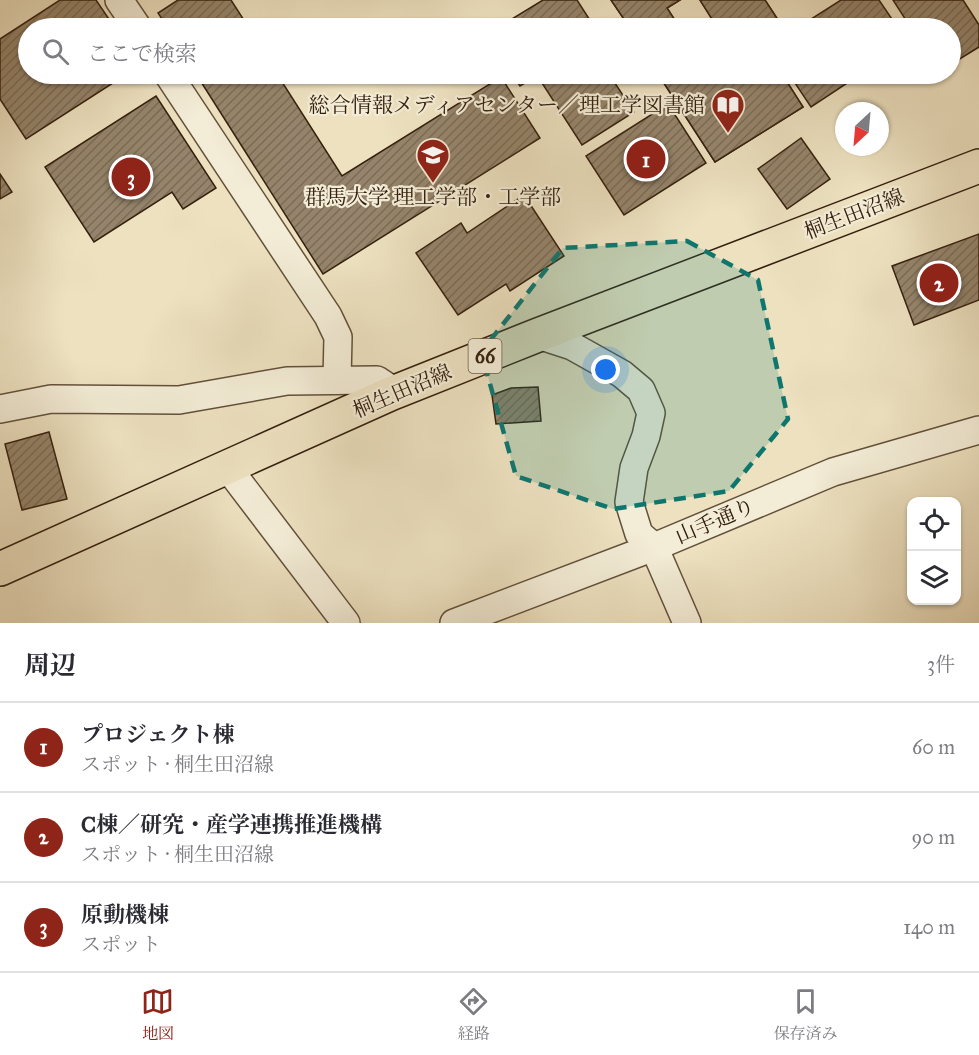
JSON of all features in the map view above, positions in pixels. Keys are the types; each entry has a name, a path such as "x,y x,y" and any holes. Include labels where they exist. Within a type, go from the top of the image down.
{"main road":[{"name":"桐生田沼線","path":"0,569 390,394 979,166"}],"street":[{"path":"119,0 131,18"},
{"path":"175,84 328,315 338,337 337,380"},
{"path":"538,335 572,346 622,374 641,390 651,413 646,436 634,468 629,502 639,534 654,547 687,623"},
{"path":"0,409 51,399 179,400 278,383 337,380 377,380 386,386 390,394"},
{"name":"山手通り","path":"454,623 654,547 833,472 979,430"},
{"path":"228,468 346,623"}],"highlighted area":[{"path":"687,241 758,280 788,419 729,491 613,509 516,476 481,352 563,248"}],"building":[{"path":"60,0 96,0 108,18 32,18"},
{"path":"178,0 231,0 243,18 161,18 158,13"},
{"path":"543,0 577,0 589,18 513,18"},
{"path":"611,0 680,0 667,8 674,18 623,18"},
{"path":"611,0 680,0 667,8 674,18 623,18"},
{"path":"700,0 765,0 777,18 711,18"},
{"path":"700,0 765,0 777,18 711,18"},
{"path":"841,0 879,0 891,18 813,18"},
{"path":"893,0 963,0 979,25 979,47 961,58 961,18 905,18"},
{"path":"18,27 18,84 111,84 26,139 0,99 0,39"},
{"path":"202,84 283,84 342,176 490,84 505,84 540,138 323,274"},
{"path":"543,84 616,84 634,112 582,145"},
{"name":"総合情報メディアセンター／理工学図書館","path":"664,84 788,84 803,107 715,162"},
{"name":"総合情報メディアセンター／理工学図書館","path":"664,84 788,84 803,107 715,162"},
{"path":"796,84 846,84 811,107"},
{"path":"156,96 216,188 183,209 172,192 94,242 45,167"},
{"path":"668,104 706,163 624,215 586,156"},
{"path":"801,138 830,179 787,209 758,169"},
{"path":"0,174 12,192 0,199"},
{"path":"524,195 564,256 510,291 506,284 458,315 416,253 461,223 467,233"},
{"path":"979,234 979,300 914,325 892,266"},
{"path":"538,387 541,421 496,424 492,395 511,388"},
{"path":"49,432 67,499 22,510 5,444"}],"place":[{"name":"総合情報メディアセンター／理工学図書館","path":"728,134"},
{"name":"プロジェクト棟","path":"646,159"},
{"name":"原動機棟","path":"131,177"},
{"name":"群馬大学 理工学部・工学部","path":"433,184"},
{"name":"C棟／研究・産学連携推進機構","path":"939,283"}]}
